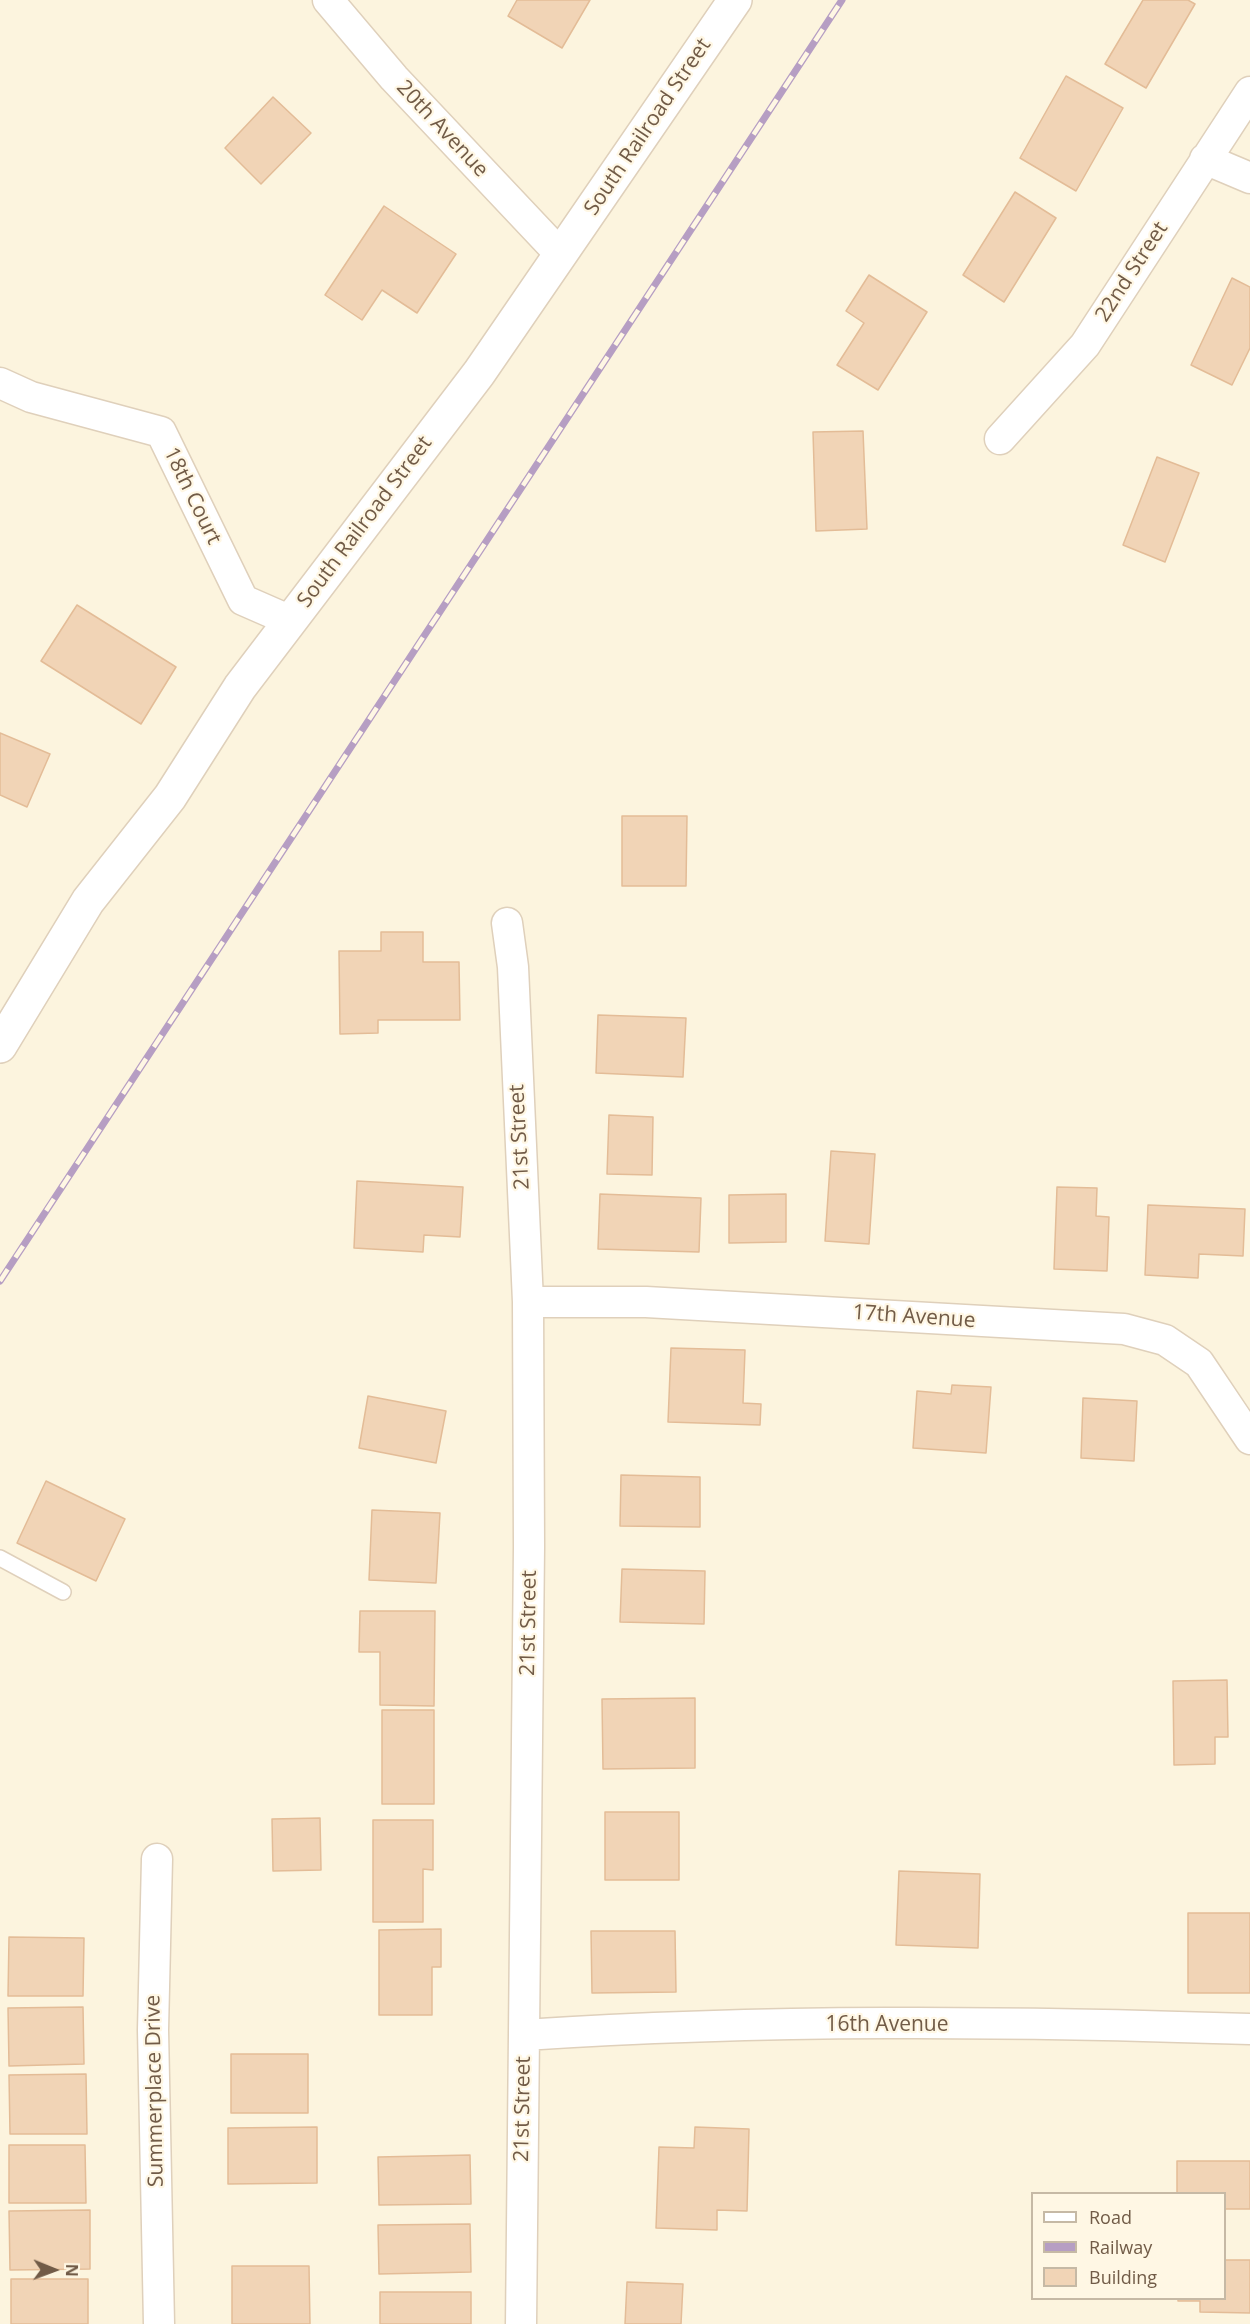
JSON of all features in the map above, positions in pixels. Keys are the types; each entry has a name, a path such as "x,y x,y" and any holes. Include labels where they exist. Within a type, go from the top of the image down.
{"street":[{"name":"20th Avenue","path":"328,0 394,78 561,255"},
{"name":"South Railroad Street","path":"0,1046 88,901 170,797 240,687 479,373 735,0"},
{"name":"22nd Street","path":"1000,439 1085,345 1250,92"},
{"path":"1205,159 1250,178"},
{"name":"18th Court","path":"0,383 31,397 160,432 243,600 291,621"},
{"name":"21st Street","path":"507,923 513,968 528,1302 529,1559 521,2324"},
{"name":"17th Avenue","path":"528,1302 669,1303 1124,1329 1165,1340 1199,1363 1250,1439"},
{"name":"Summerplace Drive","path":"157,1859 153,2030 159,2324"},
{"name":"16th Avenue","path":"524,2036 656,2026 916,2025 1250,2030"}],"lane":[{"path":"0,1558 63,1592"}],"building":[{"path":"517,0 590,0 562,48 508,16"},
{"path":"1143,0 1188,0 1195,4 1146,88 1105,64"},
{"path":"1066,76 1123,108 1076,191 1020,158"},
{"path":"273,97 311,133 261,184 225,148"},
{"path":"1015,192 1056,218 1004,302 963,275"},
{"path":"384,206 456,254 417,313 382,290 362,320 325,295"},
{"path":"869,275 927,312 878,390 837,365 864,323 846,311"},
{"path":"1232,278 1250,287 1250,348 1232,385 1191,365"},
{"path":"863,431 867,529 816,531 813,432"},
{"path":"1157,457 1199,473 1165,562 1123,545"},
{"path":"77,605 176,667 141,724 41,661"},
{"path":"0,733 50,754 27,807 0,795"},
{"path":"622,816 687,816 686,886 622,886"},
{"path":"381,932 423,932 423,962 459,962 460,1020 378,1020 378,1033 340,1034 339,951 381,951"},
{"path":"598,1015 686,1018 683,1077 596,1073"},
{"path":"609,1115 653,1117 652,1175 607,1174"},
{"path":"831,1151 875,1154 869,1244 825,1241"},
{"path":"357,1181 463,1187 460,1237 424,1235 423,1252 354,1248"},
{"path":"1057,1187 1097,1188 1096,1216 1109,1217 1107,1271 1054,1269"},
{"path":"600,1194 701,1198 699,1252 598,1249"},
{"path":"786,1194 786,1242 729,1243 729,1195"},
{"path":"1148,1205 1245,1209 1243,1256 1199,1254 1198,1278 1145,1275"},
{"path":"671,1348 745,1350 743,1403 761,1404 760,1425 668,1422"},
{"path":"952,1385 991,1387 986,1453 913,1448 917,1391 951,1394"},
{"path":"368,1396 446,1411 436,1463 359,1448"},
{"path":"1083,1398 1137,1401 1134,1461 1081,1458"},
{"path":"621,1475 700,1477 700,1527 620,1526"},
{"path":"46,1481 125,1519 96,1581 17,1543"},
{"path":"372,1510 440,1513 436,1583 369,1580"},
{"path":"622,1569 705,1571 704,1624 620,1622"},
{"path":"360,1611 435,1611 434,1706 380,1705 380,1652 359,1652"},
{"path":"1227,1680 1228,1737 1215,1737 1215,1764 1174,1765 1173,1681"},
{"path":"695,1698 695,1768 603,1769 602,1699"},
{"path":"382,1710 434,1710 434,1804 382,1804"},
{"path":"605,1812 679,1812 679,1880 605,1880"},
{"path":"320,1818 321,1870 273,1871 272,1819"},
{"path":"373,1820 433,1820 433,1870 423,1869 423,1922 373,1922"},
{"path":"899,1871 980,1874 978,1948 896,1945"},
{"path":"1188,1913 1250,1913 1250,1993 1188,1993"},
{"path":"441,1929 441,1967 432,1967 432,2015 379,2015 379,1930"},
{"path":"591,1931 675,1931 676,1992 592,1993"},
{"path":"9,1937 84,1938 83,1996 8,1996"},
{"path":"83,2007 84,2064 9,2066 8,2008"},
{"path":"231,2054 308,2054 308,2113 231,2113"},
{"path":"86,2074 87,2134 10,2134 9,2075"},
{"path":"317,2127 317,2183 228,2184 228,2128"},
{"path":"695,2127 749,2129 747,2211 717,2210 717,2230 656,2228 659,2147 694,2148"},
{"path":"9,2145 85,2145 86,2203 9,2203"},
{"path":"470,2155 471,2204 379,2205 378,2157"},
{"path":"1177,2161 1250,2161 1250,2209 1226,2209 1226,2192 1177,2192"},
{"path":"90,2210 90,2269 10,2270 9,2211"},
{"path":"470,2224 471,2272 379,2274 378,2225"},
{"path":"1226,2260 1250,2260 1250,2313 1200,2312 1200,2301 1178,2301 1226,2300"},
{"path":"232,2266 309,2266 310,2324 232,2324"},
{"path":"11,2279 88,2279 88,2324 11,2324"},
{"path":"627,2282 683,2284 681,2324 625,2324"},
{"path":"380,2292 471,2292 471,2324 380,2324"}],"railway":[{"path":"0,1281 842,0"}]}
